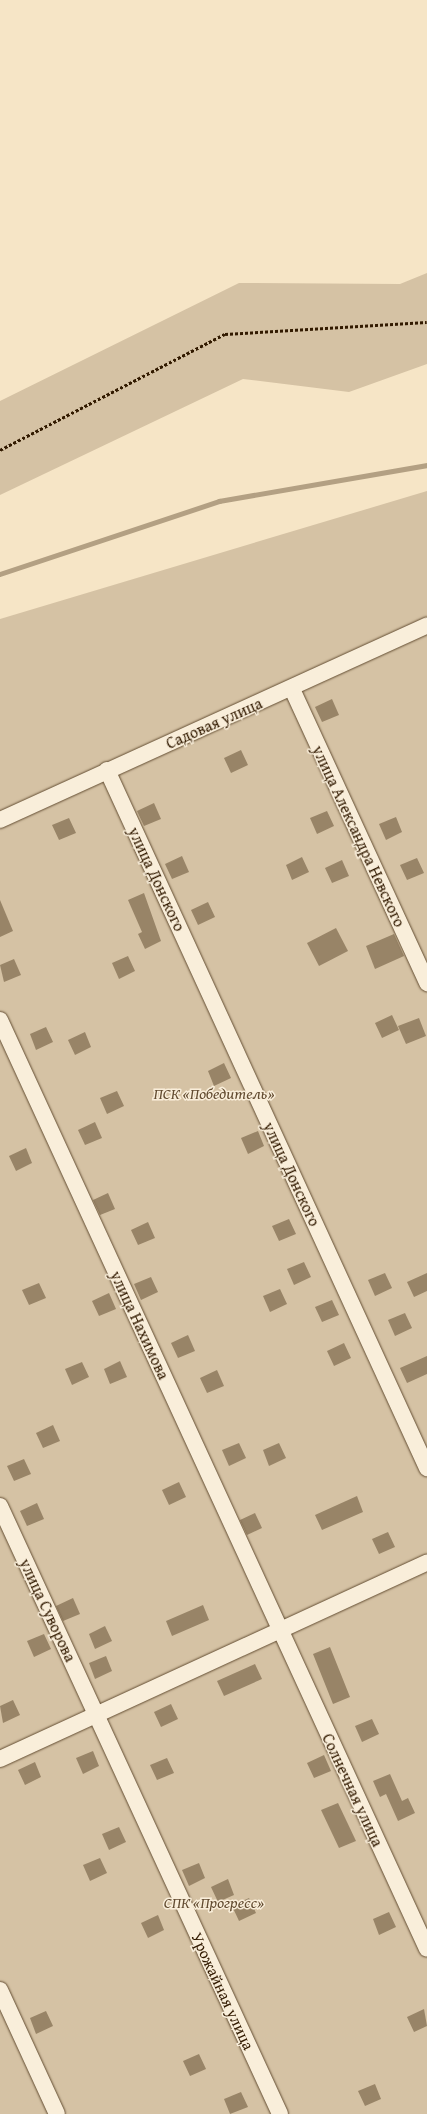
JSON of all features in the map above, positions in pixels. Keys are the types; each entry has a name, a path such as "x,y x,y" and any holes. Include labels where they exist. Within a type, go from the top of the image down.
{"street":[{"name":"Садовая улица","path":"0,820 107,770 292,689 427,625"},
{"name":"улица Александра Невского","path":"292,689 427,983"},
{"name":"улица Донского","path":"107,770 427,1468"},
{"name":"улица Нахимова","path":"0,1020 280,1630"},
{"name":"улица Суворова","path":"0,1506 97,1715"},
{"path":"0,1759 427,1563"},
{"name":"Солнечная улица","path":"280,1630 427,1949"},
{"name":"Урожайная улица","path":"97,1715 280,2114"},
{"path":"0,1990 57,2114"}],"path":[{"path":"0,450 225,334 427,322"}],"green space":[{"path":"427,273 427,364 349,392 243,379 0,495 0,401 239,283 400,284"},
{"name":"ПСК «Победитель»","path":"427,491 427,2114 0,2114 0,619"}],"building":[{"path":"332,699 339,715 322,722 315,707"},
{"path":"241,750 248,765 231,773 224,758"},
{"path":"154,803 161,819 144,826 137,811"},
{"path":"327,811 334,826 317,834 310,818"},
{"path":"396,817 402,832 386,840 379,824"},
{"path":"69,818 76,833 59,840 52,825"},
{"path":"182,856 189,872 172,879 165,864"},
{"path":"302,857 309,872 292,880 286,865"},
{"path":"417,858 424,873 407,880 400,865"},
{"path":"342,860 349,876 332,883 325,868"},
{"path":"144,893 161,941 145,949 138,934 142,932 128,900"},
{"path":"0,900 13,931 0,937"},
{"path":"208,902 215,917 198,925 191,910"},
{"path":"336,928 348,951 319,966 307,943"},
{"path":"394,934 404,956 375,969 366,946"},
{"path":"128,956 135,971 119,979 112,963"},
{"path":"14,959 21,975 4,982 0,965"},
{"path":"392,1015 399,1030 382,1038 375,1023"},
{"path":"419,1018 426,1036 406,1044 398,1026"},
{"path":"46,1027 53,1042 36,1050 30,1034"},
{"path":"85,1032 91,1047 75,1055 68,1040"},
{"path":"224,1063 231,1078 214,1086 208,1071"},
{"path":"117,1091 124,1106 107,1114 100,1098"},
{"path":"95,1122 102,1138 85,1145 78,1130"},
{"path":"258,1131 264,1146 248,1154 241,1138"},
{"path":"26,1148 32,1163 16,1171 9,1156"},
{"path":"108,1193 115,1209 100,1215 93,1200"},
{"path":"289,1219 296,1234 279,1241 272,1226"},
{"path":"148,1222 155,1238 138,1245 131,1230"},
{"path":"304,1262 311,1277 294,1285 287,1269"},
{"path":"385,1273 392,1288 375,1296 368,1280"},
{"path":"427,1273 427,1291 414,1297 407,1282"},
{"path":"151,1277 158,1292 141,1300 134,1284"},
{"path":"39,1283 46,1298 29,1305 22,1290"},
{"path":"280,1289 287,1304 270,1312 263,1296"},
{"path":"109,1293 116,1309 99,1316 92,1301"},
{"path":"332,1300 339,1315 322,1322 315,1307"},
{"path":"405,1313 412,1328 395,1336 388,1320"},
{"path":"188,1335 195,1351 178,1358 171,1343"},
{"path":"344,1343 351,1358 334,1366 327,1351"},
{"path":"427,1356 427,1374 407,1383 400,1368"},
{"path":"120,1361 127,1377 110,1384 104,1369"},
{"path":"82,1362 89,1377 72,1385 65,1369"},
{"path":"217,1370 224,1386 207,1393 200,1378"},
{"path":"53,1425 60,1441 43,1448 36,1433"},
{"path":"239,1443 246,1458 229,1466 222,1450"},
{"path":"279,1443 286,1458 269,1466 263,1450"},
{"path":"24,1459 31,1474 14,1481 7,1466"},
{"path":"179,1482 186,1497 169,1505 162,1490"},
{"path":"357,1496 363,1512 322,1530 315,1515"},
{"path":"37,1503 44,1519 27,1526 20,1511"},
{"path":"255,1513 262,1528 247,1535 240,1520"},
{"path":"388,1532 395,1547 379,1554 372,1539"},
{"path":"73,1598 80,1614 63,1621 56,1606"},
{"path":"203,1605 209,1620 172,1636 166,1621"},
{"path":"105,1626 112,1641 95,1649 89,1634"},
{"path":"44,1634 51,1649 34,1657 27,1641"},
{"path":"330,1647 350,1697 333,1704 313,1654"},
{"path":"106,1656 112,1671 95,1679 89,1663"},
{"path":"255,1664 262,1679 224,1696 217,1681"},
{"path":"13,1700 20,1715 3,1723 0,1706"},
{"path":"171,1704 178,1719 161,1727 154,1712"},
{"path":"372,1719 379,1734 362,1742 355,1726"},
{"path":"93,1751 99,1766 83,1774 76,1758"},
{"path":"324,1755 331,1771 314,1778 307,1763"},
{"path":"167,1758 174,1773 157,1780 150,1765"},
{"path":"35,1762 41,1777 25,1785 18,1770"},
{"path":"390,1774 402,1801 408,1798 415,1813 398,1821 386,1794 380,1797 373,1781"},
{"path":"338,1803 356,1841 339,1848 321,1810"},
{"path":"119,1827 126,1842 109,1850 102,1834"},
{"path":"100,1858 107,1873 90,1881 83,1865"},
{"path":"199,1863 205,1878 189,1886 182,1870"},
{"path":"228,1879 234,1895 218,1902 211,1887"},
{"path":"249,1898 256,1913 239,1921 232,1906"},
{"path":"389,1912 396,1927 379,1935 373,1919"},
{"path":"158,1915 164,1930 148,1938 141,1923"},
{"path":"424,2009 427,2026 414,2032 407,2017"},
{"path":"46,2011 53,2026 36,2034 30,2018"},
{"path":"199,2054 206,2069 190,2076 183,2061"},
{"path":"375,2084 381,2099 365,2106 358,2091"},
{"path":"241,2092 248,2107 230,2114 224,2099"}],"waterway":[{"path":"0,574 219,501 427,465"}],"park label":[{"name":"СПК «Прогресс»","path":"214,1902"}]}
